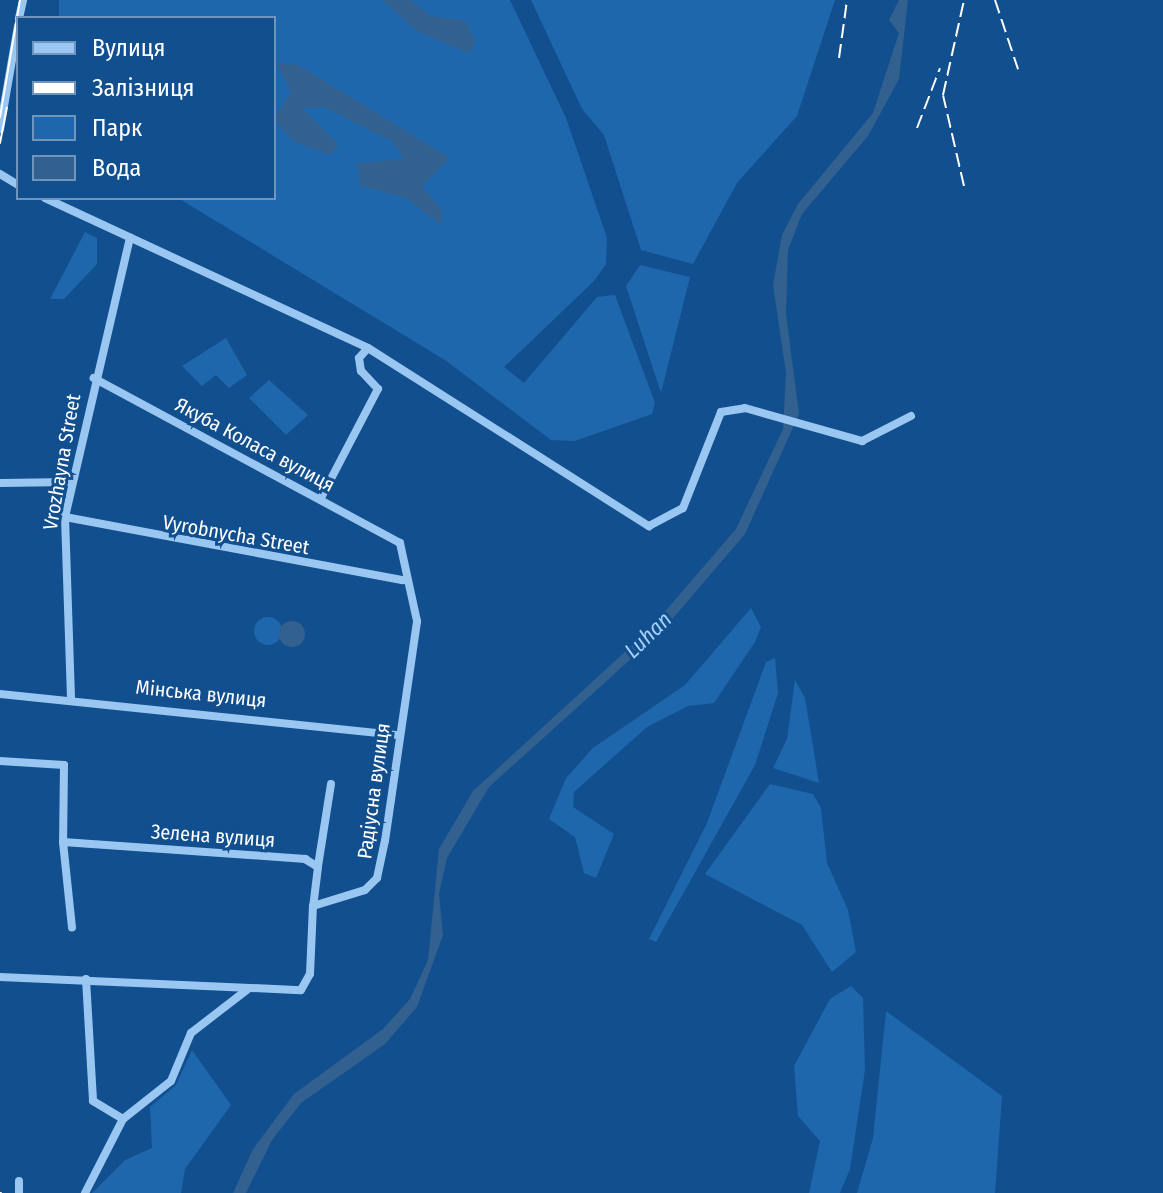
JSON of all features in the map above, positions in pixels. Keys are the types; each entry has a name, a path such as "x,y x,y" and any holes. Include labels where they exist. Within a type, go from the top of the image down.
{"street":[{"path":"0,129 16,37"},
{"path":"49,200 368,348 649,526 683,508 721,412 745,408 862,441 911,416"},
{"name":"Vrozhayna Street","path":"71,698 65,517 94,378 130,237"},
{"path":"322,496 378,389 361,371 359,358 368,348"},
{"name":"Якуба Коласа вулиця","path":"94,378 322,496 400,543"},
{"path":"0,483 70,482"},
{"name":"Vyrobnycha Street","path":"65,517 403,580"},
{"name":"Радіусна вулиця","path":"313,906 365,890 377,878 417,621 412,586 403,580 400,543"},
{"name":"Мінська вулиця","path":"0,694 71,698 398,735"},
{"path":"0,761 64,765 63,842 72,928"},
{"path":"0,977 301,990 310,974 313,906 331,784"},
{"name":"Зелена вулиця","path":"63,842 305,859 318,867"},
{"path":"86,979 93,1101 123,1119"},
{"path":"85,1193 123,1119 171,1081 191,1033 249,989"},
{"path":"19,1181 19,1193"}],"green space":[{"path":"59,0 510,0 566,118 607,238 606,264 594,281 504,367 524,383 597,297 615,295 655,403 652,414 575,441 551,440 445,360 181,200 276,200 276,16 59,16"},
{"path":"531,0 835,0 797,116 737,183 693,264 641,250 604,135 582,109"},
{"path":"85,232 97,238 97,264 64,299 50,299"},
{"path":"640,265 690,277 661,393 626,286"},
{"path":"226,338 247,375 229,388 216,375 202,386 182,366"},
{"path":"269,380 308,415 286,435 249,398"},
{"path":"751,608 761,627 755,642 714,703 688,706 647,727 574,792 573,807 614,834 596,878 584,873 575,837 549,819 566,778 593,748 685,685"},
{"path":"268,617 278,621 282,631 278,641 268,645 258,641 254,631 258,621"},
{"path":"775,658 778,693 755,765 656,942 649,939 707,823 766,662"},
{"path":"795,680 805,698 819,783 773,768 787,739"},
{"path":"770,784 813,794 821,808 827,863 848,910 856,952 832,972 802,925 705,874"},
{"path":"851,986 863,998 865,1070 850,1169 840,1193 809,1193 820,1141 798,1116 794,1066 830,999"},
{"path":"886,1011 1002,1096 995,1193 857,1193 873,1138"},
{"path":"192,1050 231,1105 185,1169 181,1193 92,1193 125,1160 152,1148 150,1107 176,1085"}],"water":[{"path":"382,0 410,0 431,16 465,21 476,42 468,53 417,31"},
{"name":"Luhan","path":"899,0 908,0 899,79 868,136 802,214 788,250 786,314 799,414 745,534 662,631 489,787 447,858 439,894 443,935 417,1007 385,1044 301,1103 272,1140 246,1193 233,1193 253,1149 294,1094 383,1029 410,999 428,960 439,849 473,791 650,629 736,529 783,429 786,373 773,285 782,235 798,204 873,113 899,33 889,20"},
{"path":"277,63 298,65 450,158 422,186 442,210 441,225 406,198 361,186 357,163 404,159 393,142 325,107 302,108 338,144 331,155 293,141 276,121 276,116 291,92"},
{"path":"292,621 301,625 305,634 301,643 292,647 283,643 279,634 283,625"}],"tram line":[{"path":"17,16 20,0"},
{"path":"0,117 16,23"},
{"path":"0,143 7,108"}],"railway":[{"path":"839,58 847,0"},
{"path":"964,0 943,95 964,186"},
{"path":"995,0 1018,69"},
{"path":"917,128 940,68"}]}
